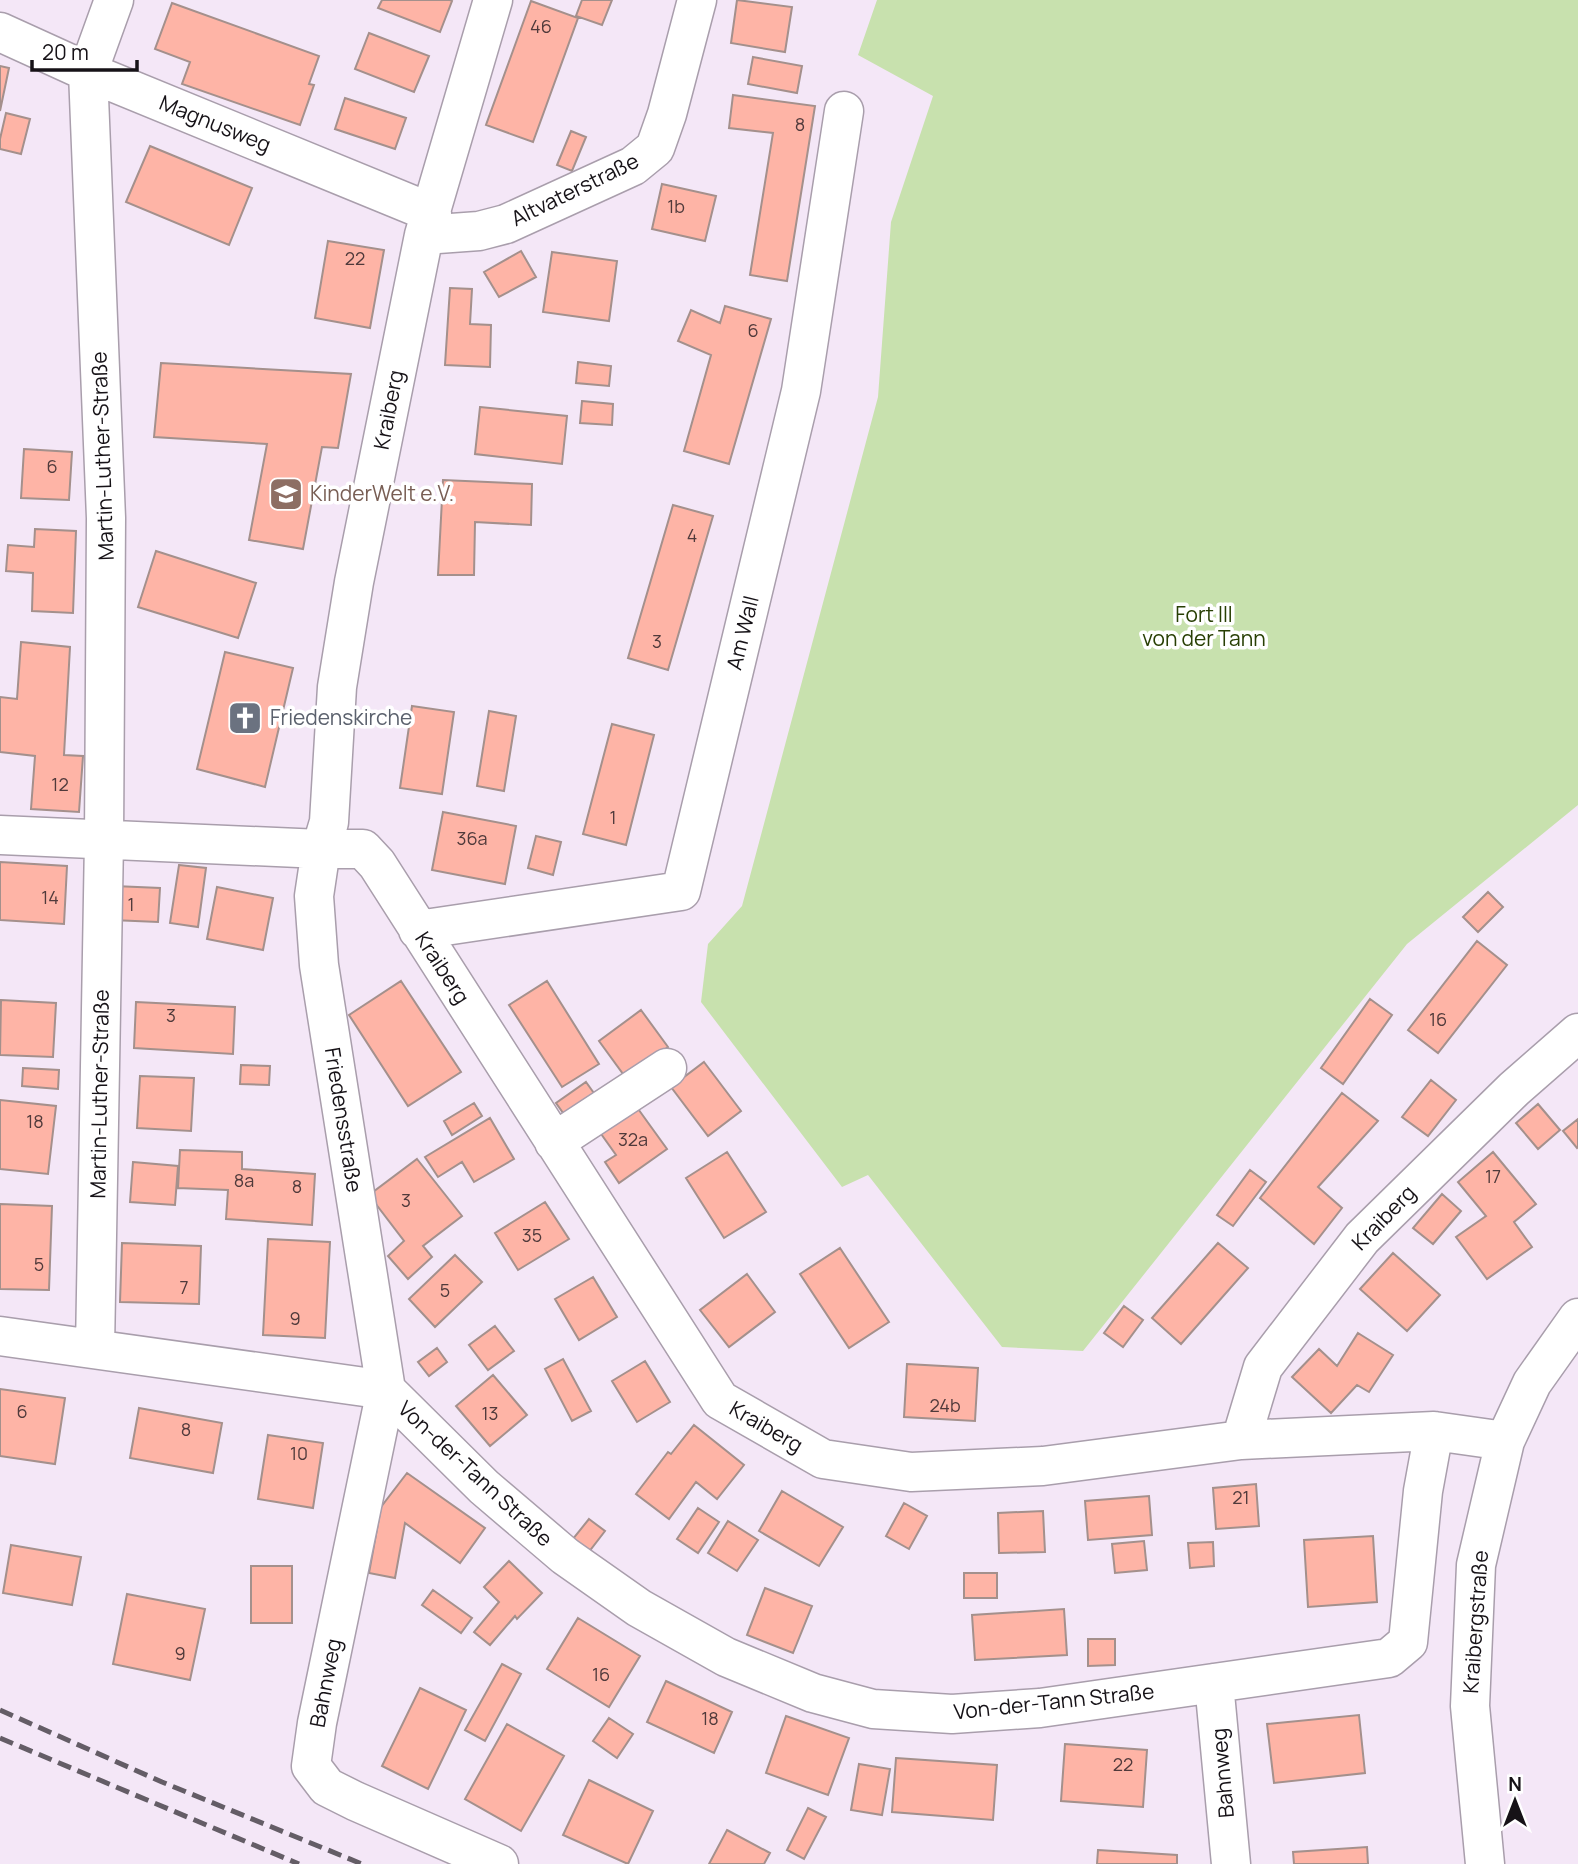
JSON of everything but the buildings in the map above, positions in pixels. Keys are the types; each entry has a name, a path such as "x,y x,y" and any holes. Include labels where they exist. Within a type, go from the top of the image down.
{"street":[{"path":"88,72 114,0"},
{"name":"Kraiberg","path":"493,0 428,224 354,582 337,687 329,822 321,849 363,849 377,864 720,1400 823,1459 911,1472 1043,1466 1241,1440 1434,1431 1505,1441"},
{"name":"Altvaterstraße","path":"428,224 479,231 506,224 633,166 655,148 667,114 697,0"},
{"name":"Magnusweg","path":"0,32 428,224"},
{"name":"Martin-Luther-Straße","path":"88,72 106,518 104,840 95,1349"},
{"name":"Am Wall","path":"418,930 681,891 802,391 844,111"},
{"path":"0,835 321,849"},
{"name":"Friedensstraße","path":"321,849 314,897 318,965 386,1390"},
{"name":"Kraiberg","path":"1241,1440 1263,1367 1362,1238 1514,1089 1578,1033"},
{"path":"554,1142 667,1068"},
{"name":"Kraibergstraße","path":"1485,1864 1470,1706 1476,1565 1505,1441 1532,1383 1578,1318"},
{"name":"Von-der-Tann Straße","path":"0,1336 386,1390 484,1487 565,1556 639,1608 726,1657 813,1693 873,1709 952,1714 1040,1708 1389,1658 1408,1642 1423,1492 1434,1431"},
{"name":"Bahnweg","path":"386,1390 317,1723 311,1766 327,1787 499,1864"},
{"name":"Bahnweg","path":"1214,1683 1231,1864"}],"green space":[{"name":"Fort III von der Tann","path":"877,0 1578,0 1578,805 1407,944 1083,1351 1002,1347 868,1175 842,1187 701,1002 708,944 742,906 878,397 891,222 933,96 858,55"}],"railway":[{"path":"0,1710 162,1782 362,1864"},
{"path":"0,1738 299,1864"}],"place":[{"name":"KinderWelt e.V.","path":"286,494"},
{"name":"Friedenskirche","path":"245,718"}]}
